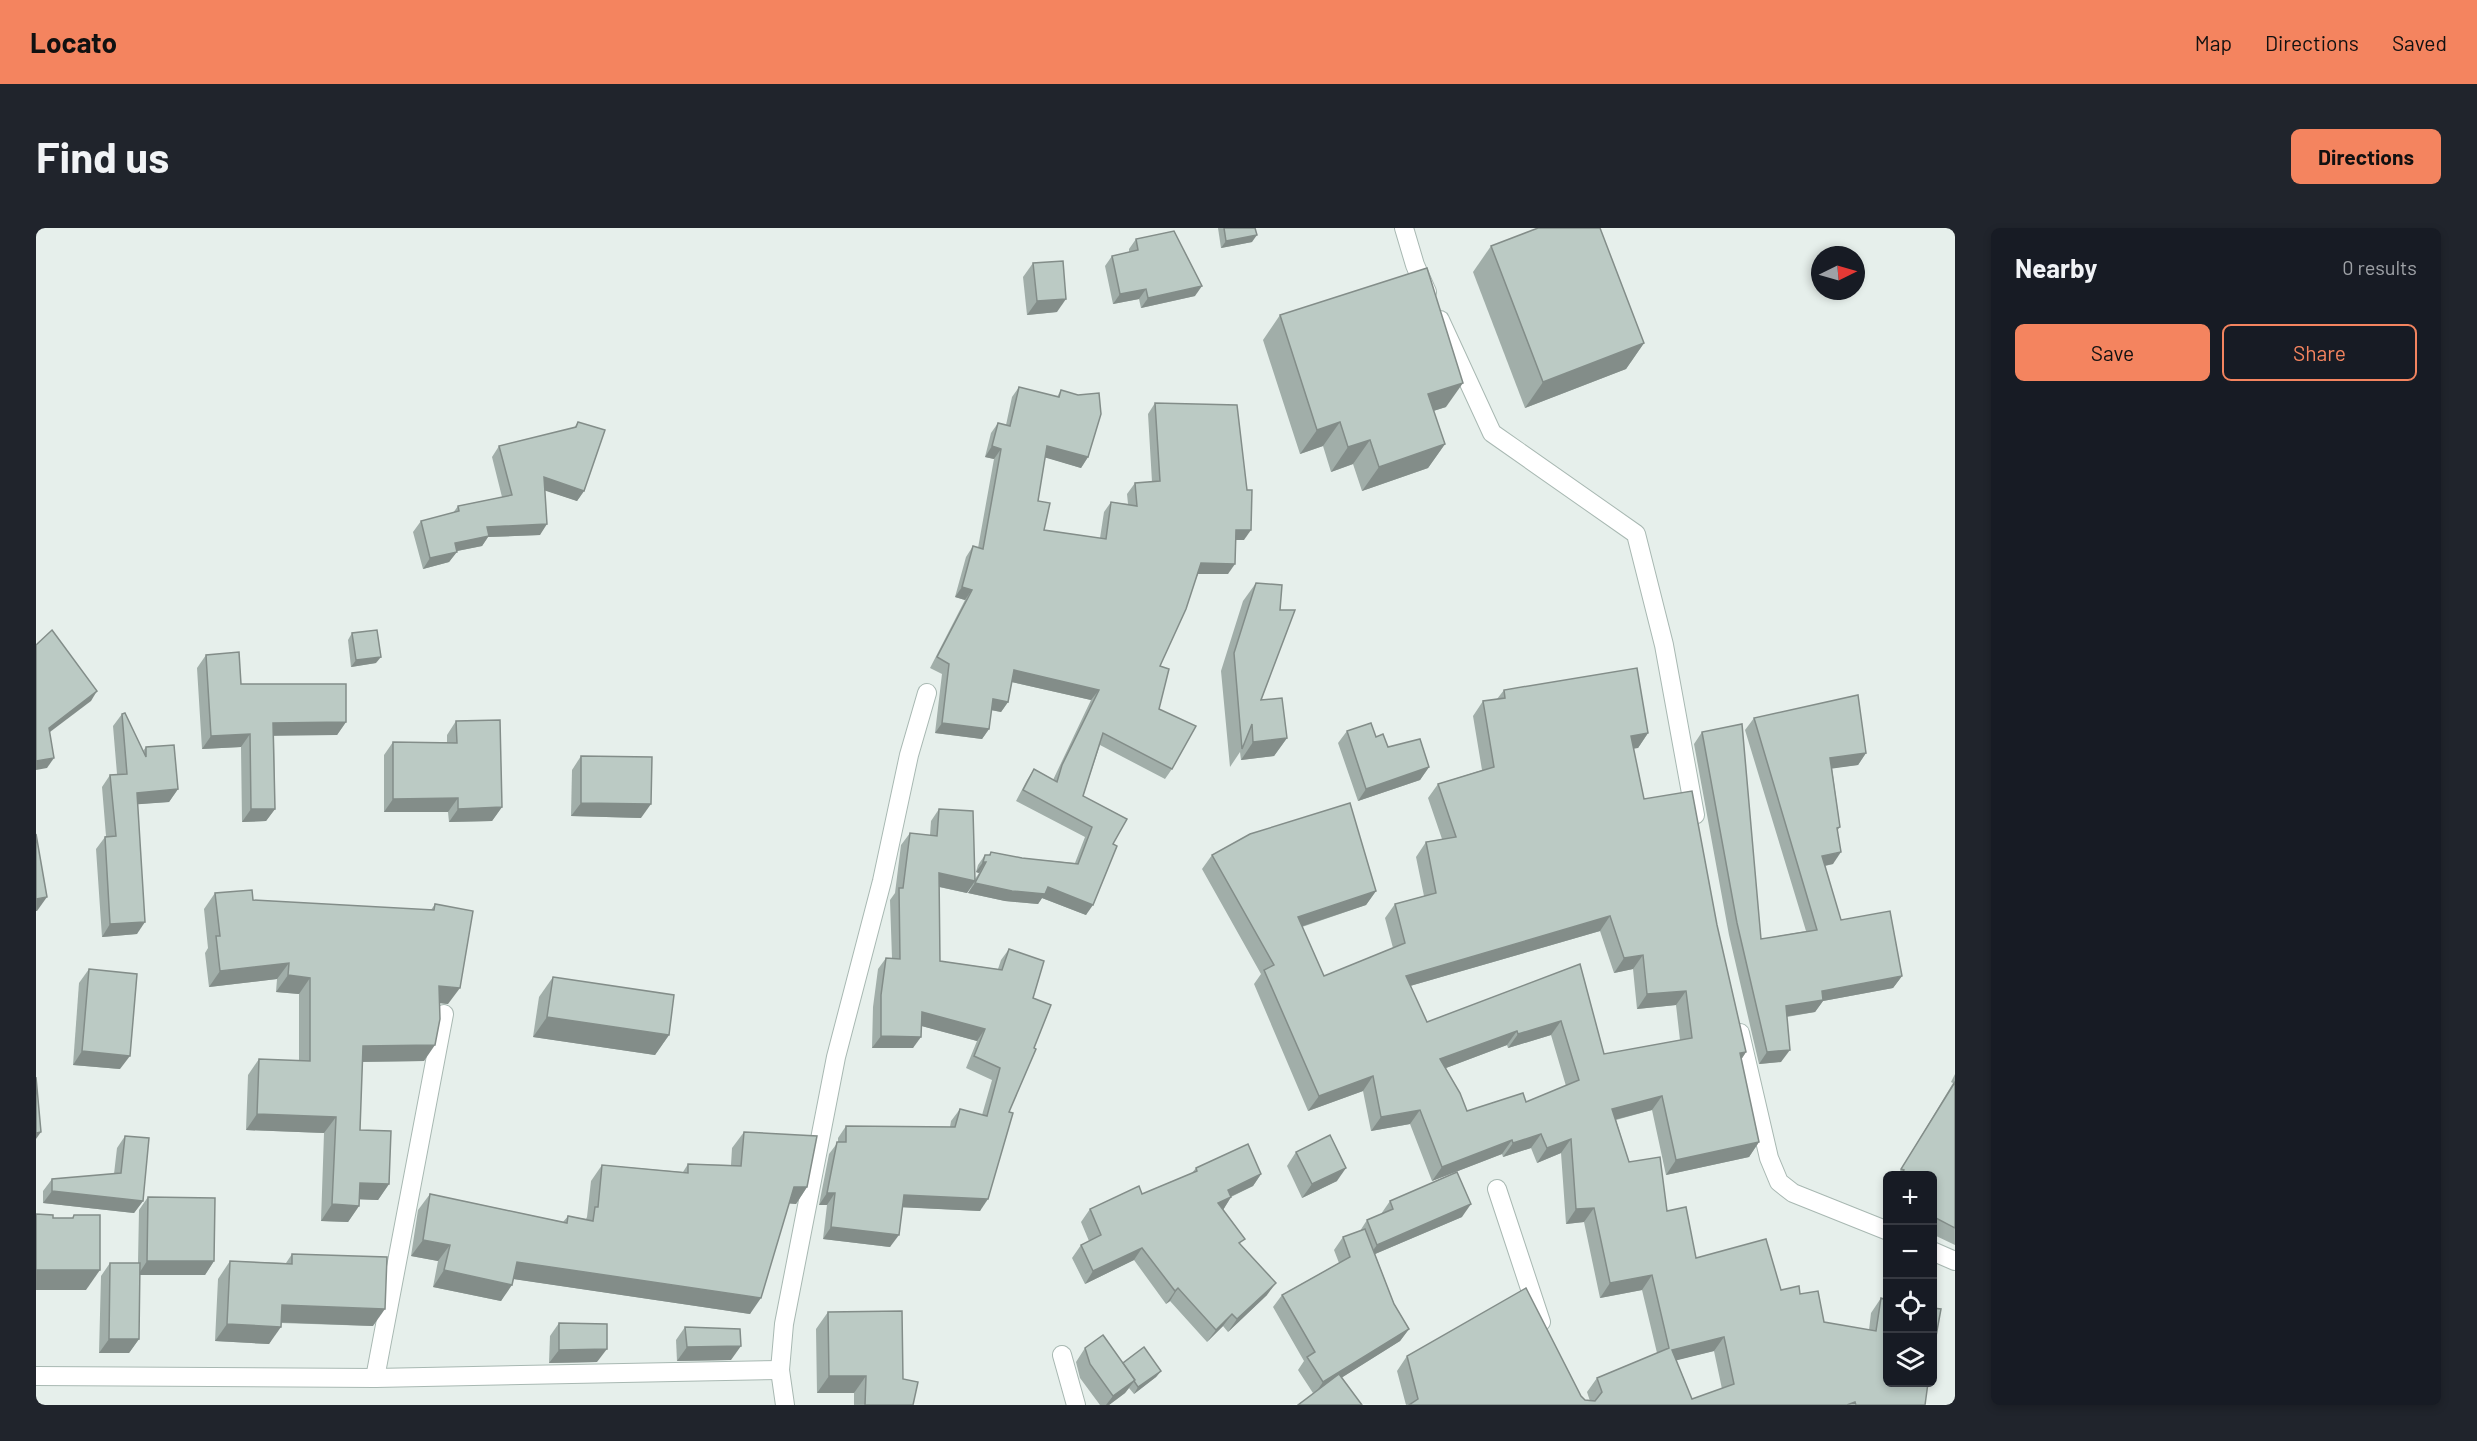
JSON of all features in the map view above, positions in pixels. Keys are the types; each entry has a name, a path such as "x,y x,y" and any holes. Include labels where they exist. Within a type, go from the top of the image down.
{"street":[{"path":"1404,228 1415,265 1492,433 1636,534 1664,645 1699,832"},
{"path":"785,1405 780,1370 784,1324 836,1057 882,881 909,755 927,693"},
{"path":"375,1378 444,1014"},
{"path":"1737,1019 1769,1158 1779,1182 1793,1193 1883,1229"},
{"path":"1497,1189 1536,1313 1546,1333"},
{"path":"1937,1253 1955,1261"},
{"path":"1062,1355 1076,1405"},
{"path":"36,1376 375,1378 780,1370"}],"building":[{"path":"1224,228 1255,228 1257,235 1226,241"},
{"path":"1538,228 1600,228 1644,343 1543,382 1491,246"},
{"path":"1174,231 1202,286 1148,298 1146,289 1120,294 1112,256 1138,250 1136,239"},
{"path":"1063,261 1066,299 1037,301 1033,263"},
{"path":"1427,268 1463,383 1428,394 1445,444 1379,467 1370,440 1348,447 1340,422 1317,430 1280,315"},
{"path":"1019,387 1059,397 1061,390 1078,395 1099,393 1101,414 1088,457 1047,446 1038,501 1050,503 1044,530 1106,539 1111,502 1137,506 1135,483 1160,481 1155,403 1237,405 1247,490 1252,490 1251,530 1236,530 1235,564 1201,563 1186,609 1160,666 1169,669 1159,709 1196,726 1172,769 1103,733 1083,796 1127,819 1113,844 1117,846 1093,905 1048,887 1045,894 1012,891 975,883 986,862 983,862 985,855 990,855 991,852 1078,864 1092,827 1023,790 1034,769 1057,782 1062,765 1099,690 1014,670 1008,702 993,699 989,729 942,723 949,664 937,657 972,590 962,587 973,546 983,549 1001,449 992,446 998,423 1010,426"},
{"path":"578,422 605,430 584,491 544,477 547,524 487,527 489,536 455,543 457,552 430,558 421,521 459,511 458,506 512,495 499,446 576,427"},
{"path":"1256,583 1282,585 1280,610 1295,610 1261,700 1282,698 1287,738 1253,742 1252,724 1242,749 1234,653"},
{"path":"52,630 97,691 49,728 54,758 36,761 36,645"},
{"path":"377,630 381,657 356,660 352,633"},
{"path":"239,652 241,684 346,684 346,722 273,723 275,809 251,809 250,734 211,736 206,655"},
{"path":"1637,668 1648,733 1631,736 1644,799 1692,791 1717,925 1746,1052 1740,1053 1759,1142 1676,1160 1662,1096 1612,1109 1629,1162 1660,1157 1667,1211 1686,1207 1696,1258 1766,1239 1781,1290 1799,1286 1800,1294 1818,1291 1824,1322 1876,1331 1881,1298 1883,1299 1883,1387 1927,1387 1925,1405 1856,1405 1855,1402 1847,1405 1409,1405 1418,1399 1407,1356 1526,1288 1581,1396 1585,1400 1595,1401 1602,1392 1597,1378 1669,1348 1652,1275 1610,1283 1594,1208 1576,1209 1571,1139 1547,1148 1541,1134 1513,1143 1512,1140 1442,1167 1420,1110 1381,1117 1373,1076 1319,1096 1264,970 1274,965 1212,855 1250,834 1350,803 1376,891 1298,917 1324,976 1405,943 1395,904 1436,893 1426,842 1456,837 1438,784 1494,767 1483,701 1505,698 1504,690","holes":["1610,916 1624,958 1643,955 1647,994 1686,991 1692,1038 1604,1054 1580,964 1427,1022 1406,976","1561,1021 1579,1080 1526,1102 1523,1093 1467,1111 1460,1093 1440,1059 1517,1031 1518,1034","1724,1337 1734,1384 1692,1399 1672,1350"]},
{"path":"1858,695 1866,753 1830,758 1840,827 1837,828 1841,852 1822,856 1841,920 1890,911 1902,976 1822,991 1823,1000 1786,1006 1790,1050 1767,1052 1737,923 1702,732 1742,724 1761,939 1817,930 1754,718"},
{"path":"125,713 146,757 146,747 174,745 178,789 137,793 145,922 110,924 105,837 116,836 110,775 127,774 122,714"},
{"path":"500,720 502,807 458,809 458,798 393,799 393,742 457,743 456,721"},
{"path":"1371,723 1376,737 1383,734 1388,747 1420,739 1429,767 1366,789 1347,731"},
{"path":"581,756 652,757 651,804 581,803"},
{"path":"939,809 973,811 975,881 939,873 940,961 1002,970 1009,949 1044,961 1033,998 1051,1005 1034,1048 1036,1049 1009,1112 1013,1113 988,1199 904,1195 899,1235 831,1227 835,1193 827,1193 837,1142 846,1142 846,1126 955,1127 960,1109 987,1116 1000,1068 974,1056 985,1029 922,1012 921,1037 881,1036 881,995 886,958 900,959 899,888 903,888 910,833 937,836"},
{"path":"36,834 47,897 36,899"},
{"path":"252,890 253,900 434,910 435,904 473,911 460,988 439,986 440,1019 435,1045 363,1046 360,1130 391,1131 389,1184 360,1183 359,1206 332,1204 336,1117 257,1114 259,1059 310,1061 310,978 288,975 289,963 220,971 216,936 220,936 215,893"},
{"path":"89,969 137,974 130,1056 82,1051"},
{"path":"553,977 674,995 669,1035 547,1017"},
{"path":"36,1077 41,1132 36,1133"},
{"path":"1955,1082 1955,1228 1937,1219 1937,1171 1904,1171 1901,1169"},
{"path":"744,1132 817,1136 807,1187 794,1187 761,1298 517,1262 512,1285 444,1270 450,1245 423,1240 430,1194 567,1223 568,1216 593,1221 595,1207 598,1207 602,1165 688,1173 688,1164 741,1166"},
{"path":"1330,1135 1346,1168 1312,1184 1296,1152"},
{"path":"125,1136 149,1138 143,1201 52,1191 52,1179 121,1173"},
{"path":"1248,1144 1261,1174 1228,1190 1231,1197 1218,1203 1245,1239 1239,1243 1276,1283 1237,1319 1232,1314 1216,1330 1178,1288 1175,1291 1142,1248 1093,1271 1081,1245 1101,1235 1090,1209 1139,1186 1142,1194 1197,1171 1196,1168"},
{"path":"1457,1172 1471,1204 1377,1245 1367,1220 1393,1209 1390,1201"},
{"path":"148,1197 215,1198 214,1261 147,1261"},
{"path":"36,1214 53,1215 53,1218 100,1215 100,1270 36,1270"},
{"path":"1365,1229 1394,1304 1409,1329 1323,1382 1307,1357 1315,1352 1282,1295 1350,1257 1343,1237"},
{"path":"292,1254 387,1257 385,1309 282,1305 281,1327 227,1324 230,1261 292,1264"},
{"path":"110,1263 140,1263 139,1339 109,1339"},
{"path":"1937,1309 1941,1309 1937,1331"},
{"path":"902,1311 903,1379 918,1382 913,1405 865,1405 866,1376 829,1376 828,1312"},
{"path":"559,1323 607,1324 607,1349 559,1350"},
{"path":"685,1327 740,1329 741,1346 687,1347"},
{"path":"1103,1335 1135,1380 1113,1396 1090,1364 1085,1348"},
{"path":"1144,1347 1161,1371 1138,1387 1123,1363"},
{"path":"1339,1374 1362,1405 1298,1405"}]}
